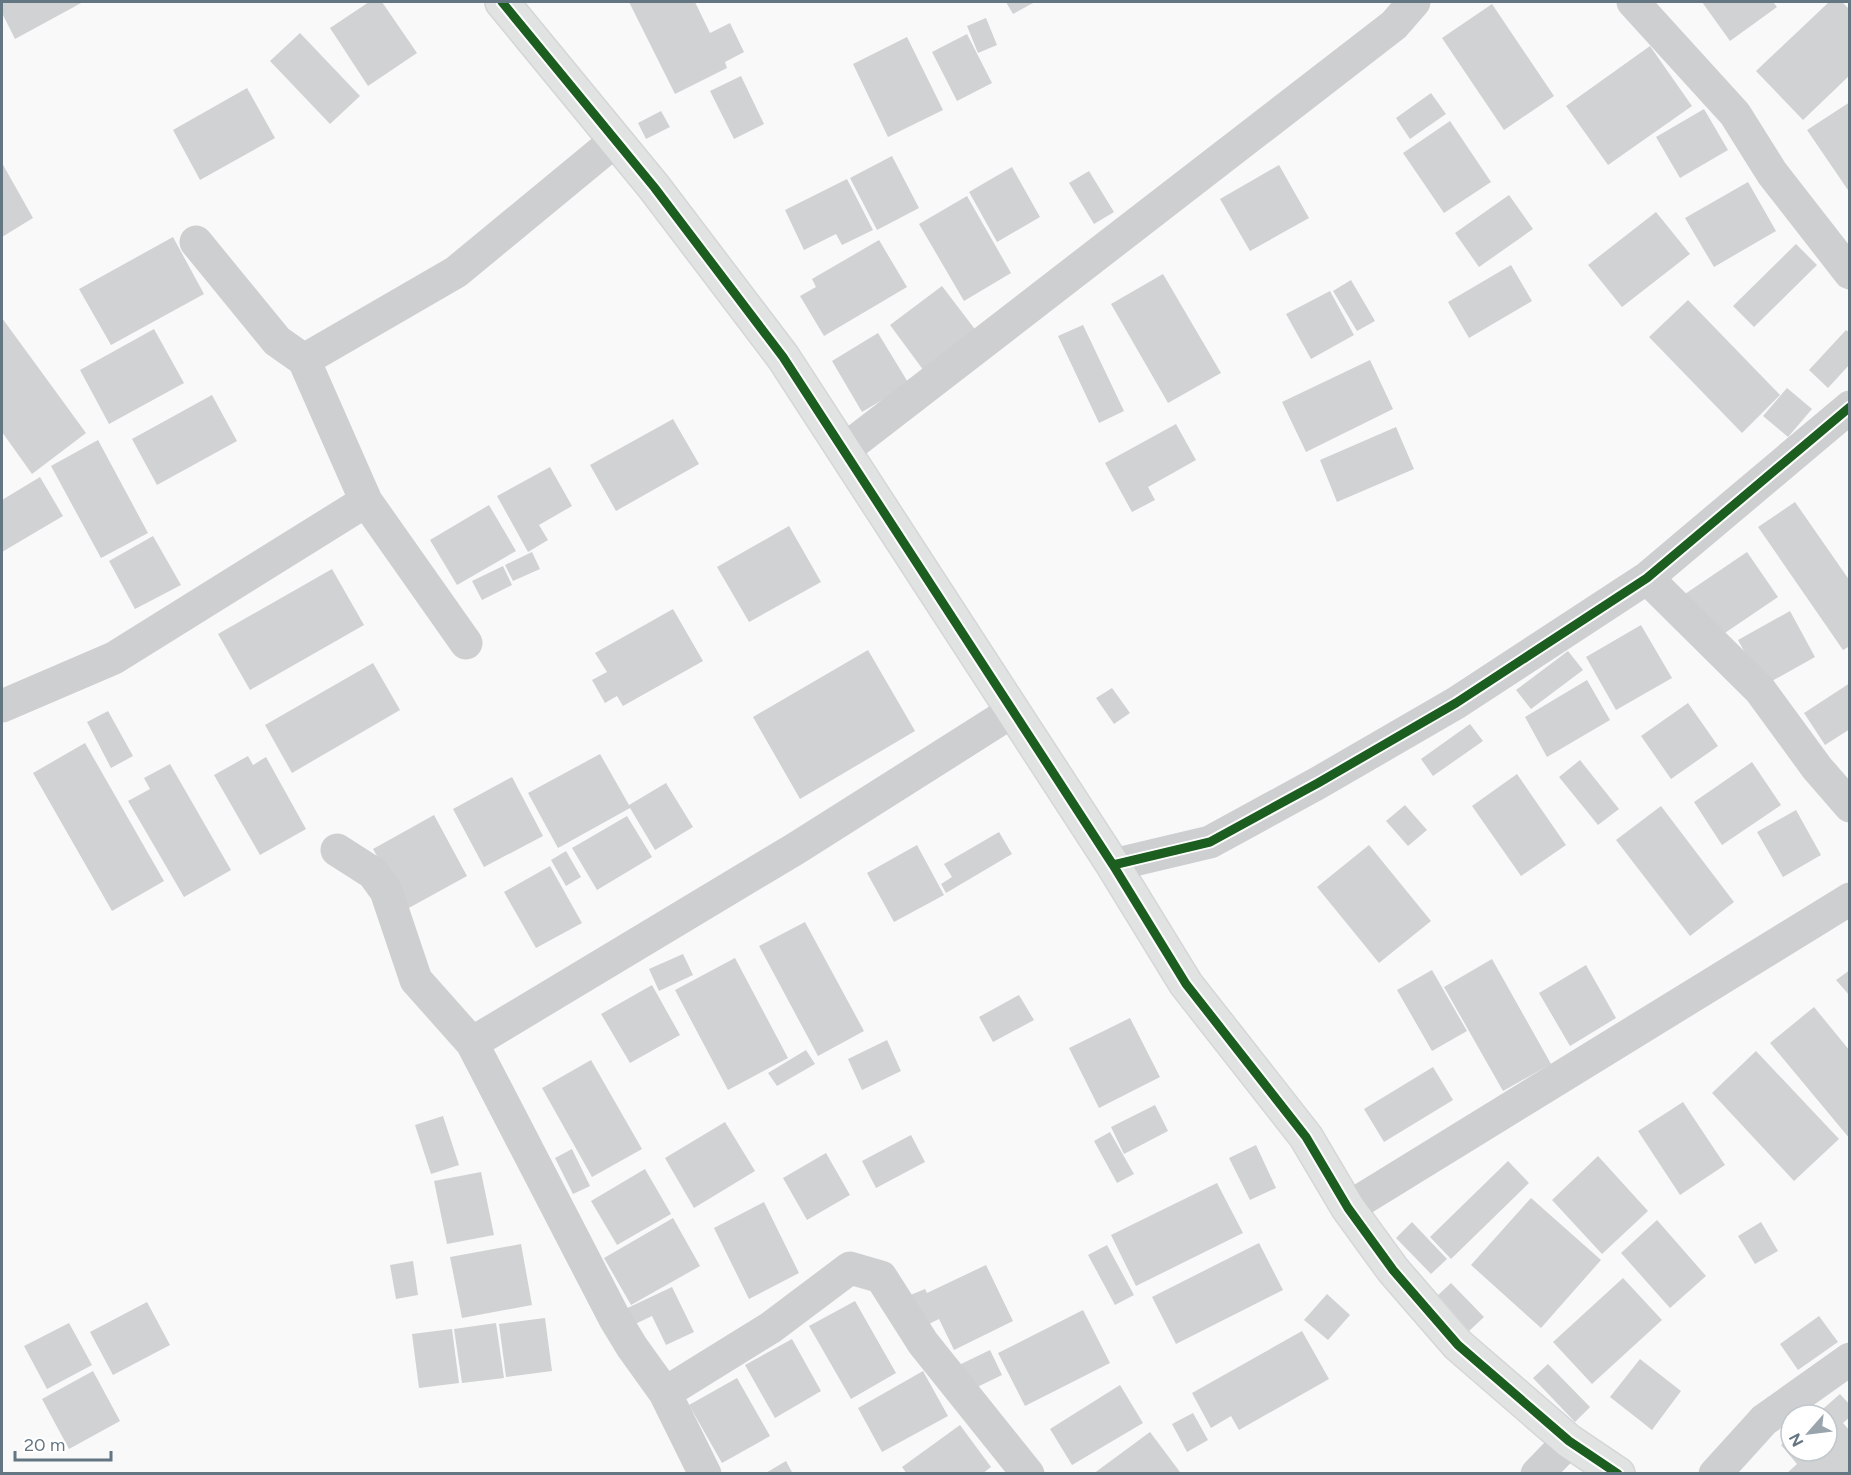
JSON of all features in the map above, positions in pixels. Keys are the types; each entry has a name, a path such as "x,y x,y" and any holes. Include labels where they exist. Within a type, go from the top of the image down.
{"street":[{"path":"504,2 654,187 783,357 1113,865 1186,984 1306,1137 1348,1208 1393,1270 1458,1345 1569,1441 1618,1473"},
{"path":"843,450 1395,25 1414,2"},
{"path":"1633,2 1735,114 1772,172 1850,273"},
{"path":"303,360 456,272 616,140"},
{"path":"195,242 277,341 303,360 366,501 466,642"},
{"path":"1113,865 1210,842 1456,703 1647,578 1850,407"},
{"path":"2,706 114,658 366,501"},
{"path":"1647,578 1760,690 1817,768 1850,806"},
{"path":"472,1043 795,849 1013,711"},
{"path":"337,850 373,873 386,891 416,980 472,1043 615,1319 665,1393 705,1473"},
{"path":"1348,1208 1850,899"},
{"path":"665,1393 770,1328 850,1268 882,1277 922,1343 1028,1473"},
{"path":"1715,1473 1764,1420 1850,1359"},
{"path":"1537,1473 1569,1441"}],"building":[{"path":"2,2 83,2 15,39 2,13"},
{"path":"369,2 382,2 417,53 368,86 330,28"},
{"path":"629,2 695,2 710,33 730,23 744,52 725,62 727,68 675,94"},
{"path":"1006,2 1035,2 1013,14"},
{"path":"1702,2 1773,2 1777,7 1730,41"},
{"path":"1829,2 1842,2 1850,10 1850,75 1803,120 1756,71"},
{"path":"1492,4 1554,96 1504,130 1442,38"},
{"path":"986,18 997,45 978,53 967,26"},
{"path":"300,33 360,96 330,124 270,61"},
{"path":"967,34 992,83 957,101 932,52"},
{"path":"907,37 943,110 888,137 853,64"},
{"path":"1650,46 1692,106 1608,165 1566,106"},
{"path":"741,76 764,124 734,139 710,91"},
{"path":"247,88 275,138 200,180 173,130"},
{"path":"1431,93 1446,114 1410,139 1396,118"},
{"path":"1850,102 1850,193 1807,130"},
{"path":"1704,109 1728,150 1680,178 1656,137"},
{"path":"661,111 670,127 646,139 638,123"},
{"path":"1450,121 1491,182 1444,213 1403,153"},
{"path":"892,156 919,208 877,230 850,178"},
{"path":"2,163 33,218 2,237"},
{"path":"1279,165 1309,218 1250,251 1220,199"},
{"path":"1012,167 1040,217 997,242 969,192"},
{"path":"1089,171 1114,212 1094,224 1069,183"},
{"path":"847,179 873,230 842,245 836,234 804,250 785,210"},
{"path":"1748,182 1776,231 1714,267 1685,218"},
{"path":"1509,195 1533,229 1479,267 1455,233"},
{"path":"967,196 1011,273 964,301 919,224"},
{"path":"1656,212 1690,254 1622,307 1588,265"},
{"path":"173,237 204,294 111,345 79,289"},
{"path":"879,240 907,287 824,336 800,296 816,287 812,279"},
{"path":"1796,244 1817,265 1754,327 1733,306"},
{"path":"1511,265 1532,301 1469,338 1448,302"},
{"path":"1163,274 1221,373 1168,403 1111,304"},
{"path":"1351,280 1375,321 1357,331 1333,291"},
{"path":"942,286 977,332 924,371 890,325"},
{"path":"1330,291 1354,335 1311,359 1286,314"},
{"path":"1688,300 1780,395 1742,433 1649,337"},
{"path":"2,318 86,433 32,474 2,432"},
{"path":"1083,325 1124,411 1099,423 1058,336"},
{"path":"154,329 184,383 109,424 80,370"},
{"path":"1846,330 1850,333 1850,364 1828,388 1809,370"},
{"path":"878,333 909,384 862,412 832,361"},
{"path":"1370,360 1393,409 1306,452 1282,402"},
{"path":"1787,388 1812,409 1788,437 1763,416"},
{"path":"212,395 237,441 157,485 132,439"},
{"path":"673,419 699,464 616,511 590,465"},
{"path":"1176,424 1196,460 1148,487 1155,500 1132,512 1105,463"},
{"path":"1396,427 1414,469 1337,502 1320,460"},
{"path":"98,440 148,533 101,558 51,466"},
{"path":"550,467 572,506 539,525 548,540 528,552 497,496"},
{"path":"40,477 63,516 2,552 2,500"},
{"path":"1795,502 1850,581 1850,646 1843,650 1758,527"},
{"path":"489,505 516,551 457,585 430,540"},
{"path":"789,526 821,582 749,622 717,567"},
{"path":"153,536 181,585 135,609 109,561"},
{"path":"532,552 540,569 513,581 505,565"},
{"path":"1747,552 1778,597 1713,641 1682,596"},
{"path":"503,566 512,585 482,600 472,581"},
{"path":"332,569 364,625 250,690 218,634"},
{"path":"673,609 703,661 623,706 617,696 605,703 592,680 607,672 595,653"},
{"path":"1790,611 1815,657 1763,686 1738,640"},
{"path":"1641,625 1672,678 1616,710 1586,657"},
{"path":"868,650 915,731 800,799 753,717"},
{"path":"1568,651 1583,670 1531,709 1516,690"},
{"path":"373,663 400,710 292,773 265,725"},
{"path":"1587,680 1610,720 1547,757 1525,717"},
{"path":"1850,683 1850,729 1825,745 1804,713"},
{"path":"1112,688 1130,713 1114,724 1096,698"},
{"path":"1688,703 1718,746 1671,779 1641,736"},
{"path":"108,711 133,756 111,768 87,722"},
{"path":"1470,724 1483,741 1433,776 1421,759"},
{"path":"85,743 164,881 112,911 33,773"},
{"path":"600,754 629,805 666,783 693,827 655,850 630,808 558,848 528,793"},
{"path":"248,756 253,765 266,757 306,829 260,855 214,775"},
{"path":"1580,760 1619,809 1598,825 1559,777"},
{"path":"1752,762 1781,805 1722,845 1694,802"},
{"path":"170,764 231,870 184,897 128,801 150,789 144,778"},
{"path":"1517,774 1566,845 1521,876 1472,806"},
{"path":"512,777 543,836 484,867 453,809"},
{"path":"1405,805 1427,830 1408,846 1386,821"},
{"path":"1661,806 1734,902 1690,936 1616,840"},
{"path":"1796,810 1821,855 1783,877 1757,832"},
{"path":"434,815 467,876 407,909 373,849"},
{"path":"627,816 652,857 597,890 572,848"},
{"path":"999,832 1012,854 946,893 941,884 952,877 944,864"},
{"path":"917,845 944,895 894,922 867,873"},
{"path":"1369,845 1431,921 1379,963 1317,887"},
{"path":"566,851 581,877 566,886 551,860"},
{"path":"550,866 582,923 536,948 504,892"},
{"path":"805,922 864,1031 818,1056 759,946"},
{"path":"683,954 693,975 659,991 649,969"},
{"path":"735,958 788,1058 728,1090 675,990"},
{"path":"1492,959 1551,1064 1503,1091 1444,987"},
{"path":"1586,965 1616,1018 1570,1046 1539,993"},
{"path":"1432,970 1467,1031 1432,1051 1397,990"},
{"path":"1850,970 1850,996 1836,980"},
{"path":"652,985 680,1035 630,1063 601,1014"},
{"path":"1019,995 1034,1020 993,1042 979,1017"},
{"path":"1814,1007 1850,1051 1850,1139 1770,1043"},
{"path":"1130,1018 1160,1077 1099,1108 1069,1048"},
{"path":"887,1040 901,1071 862,1090 848,1059"},
{"path":"806,1050 815,1064 777,1086 768,1073"},
{"path":"1756,1051 1839,1139 1794,1181 1712,1093"},
{"path":"591,1060 642,1149 592,1177 542,1088"},
{"path":"1433,1067 1453,1100 1384,1142 1364,1109"},
{"path":"1683,1102 1725,1165 1680,1195 1638,1131"},
{"path":"1155,1105 1168,1131 1124,1154 1111,1127"},
{"path":"443,1116 459,1165 431,1174 415,1125"},
{"path":"725,1122 755,1171 694,1208 665,1158"},
{"path":"1110,1132 1134,1174 1117,1183 1094,1141"},
{"path":"911,1135 925,1162 876,1188 862,1161"},
{"path":"1256,1145 1276,1188 1250,1200 1229,1158"},
{"path":"572,1149 590,1186 573,1194 555,1158"},
{"path":"826,1153 850,1195 807,1220 783,1178"},
{"path":"1598,1156 1648,1211 1602,1254 1552,1200"},
{"path":"1508,1161 1529,1183 1451,1259 1430,1237"},
{"path":"645,1169 671,1214 617,1245 591,1201"},
{"path":"481,1172 494,1235 447,1244 434,1181"},
{"path":"1217,1183 1243,1233 1136,1286 1111,1235"},
{"path":"1531,1198 1601,1260 1541,1328 1471,1265"},
{"path":"764,1202 799,1273 749,1299 714,1228"},
{"path":"673,1218 700,1266 631,1305 604,1258"},
{"path":"1657,1220 1706,1276 1670,1308 1621,1253"},
{"path":"1412,1222 1447,1259 1431,1274 1396,1238"},
{"path":"1761,1222 1778,1251 1755,1264 1738,1236"},
{"path":"1259,1243 1283,1290 1176,1344 1152,1297"},
{"path":"521,1244 532,1305 462,1318 450,1257"},
{"path":"1107,1245 1134,1295 1115,1305 1088,1255"},
{"path":"413,1261 418,1295 396,1299 390,1265"},
{"path":"986,1265 1013,1321 954,1350 939,1319 923,1327 908,1296 925,1289 927,1293"},
{"path":"1623,1278 1662,1320 1592,1384 1553,1342"},
{"path":"1451,1283 1484,1317 1469,1331 1436,1297"},
{"path":"672,1287 694,1332 666,1345 652,1316 629,1327 621,1311"},
{"path":"1327,1294 1350,1315 1328,1340 1304,1320"},
{"path":"855,1301 896,1373 851,1399 809,1326"},
{"path":"147,1302 170,1345 113,1375 90,1332"},
{"path":"1083,1310 1110,1363 1025,1406 998,1353"},
{"path":"1819,1316 1838,1342 1798,1370 1780,1344"},
{"path":"545,1318 552,1371 506,1377 499,1324"},
{"path":"69,1323 92,1365 47,1389 24,1346"},
{"path":"496,1323 504,1378 462,1383 454,1329"},
{"path":"452,1329 459,1383 419,1388 412,1334"},
{"path":"1302,1331 1329,1379 1239,1430 1231,1416 1211,1428 1192,1393"},
{"path":"792,1339 821,1391 775,1418 745,1365"},
{"path":"990,1350 1002,1375 971,1390 959,1365"},
{"path":"1640,1359 1681,1391 1652,1430 1610,1397"},
{"path":"1548,1364 1590,1407 1575,1422 1533,1378"},
{"path":"93,1371 120,1421 69,1449 42,1399"},
{"path":"923,1371 948,1416 882,1452 858,1408"},
{"path":"737,1378 770,1436 722,1463 689,1405"},
{"path":"1120,1385 1143,1423 1072,1465 1050,1429"},
{"path":"1840,1394 1850,1405 1850,1417 1843,1423 1850,1431 1850,1474 1786,1474 1796,1463 1839,1463 1839,1403 1830,1403"},
{"path":"1193,1413 1208,1440 1187,1452 1172,1424"},
{"path":"960,1425 991,1467 982,1474 907,1474 902,1467"},
{"path":"1150,1432 1180,1472 1093,1474"},
{"path":"786,1461 793,1474 764,1474"}],"cycle path":[{"path":"502,2 654,187 783,357 1113,865 1186,984 1306,1137 1348,1208 1393,1270 1458,1345 1569,1441 1618,1474"},
{"path":"1113,865 1210,842 1456,703 1647,578 1850,407"}]}
